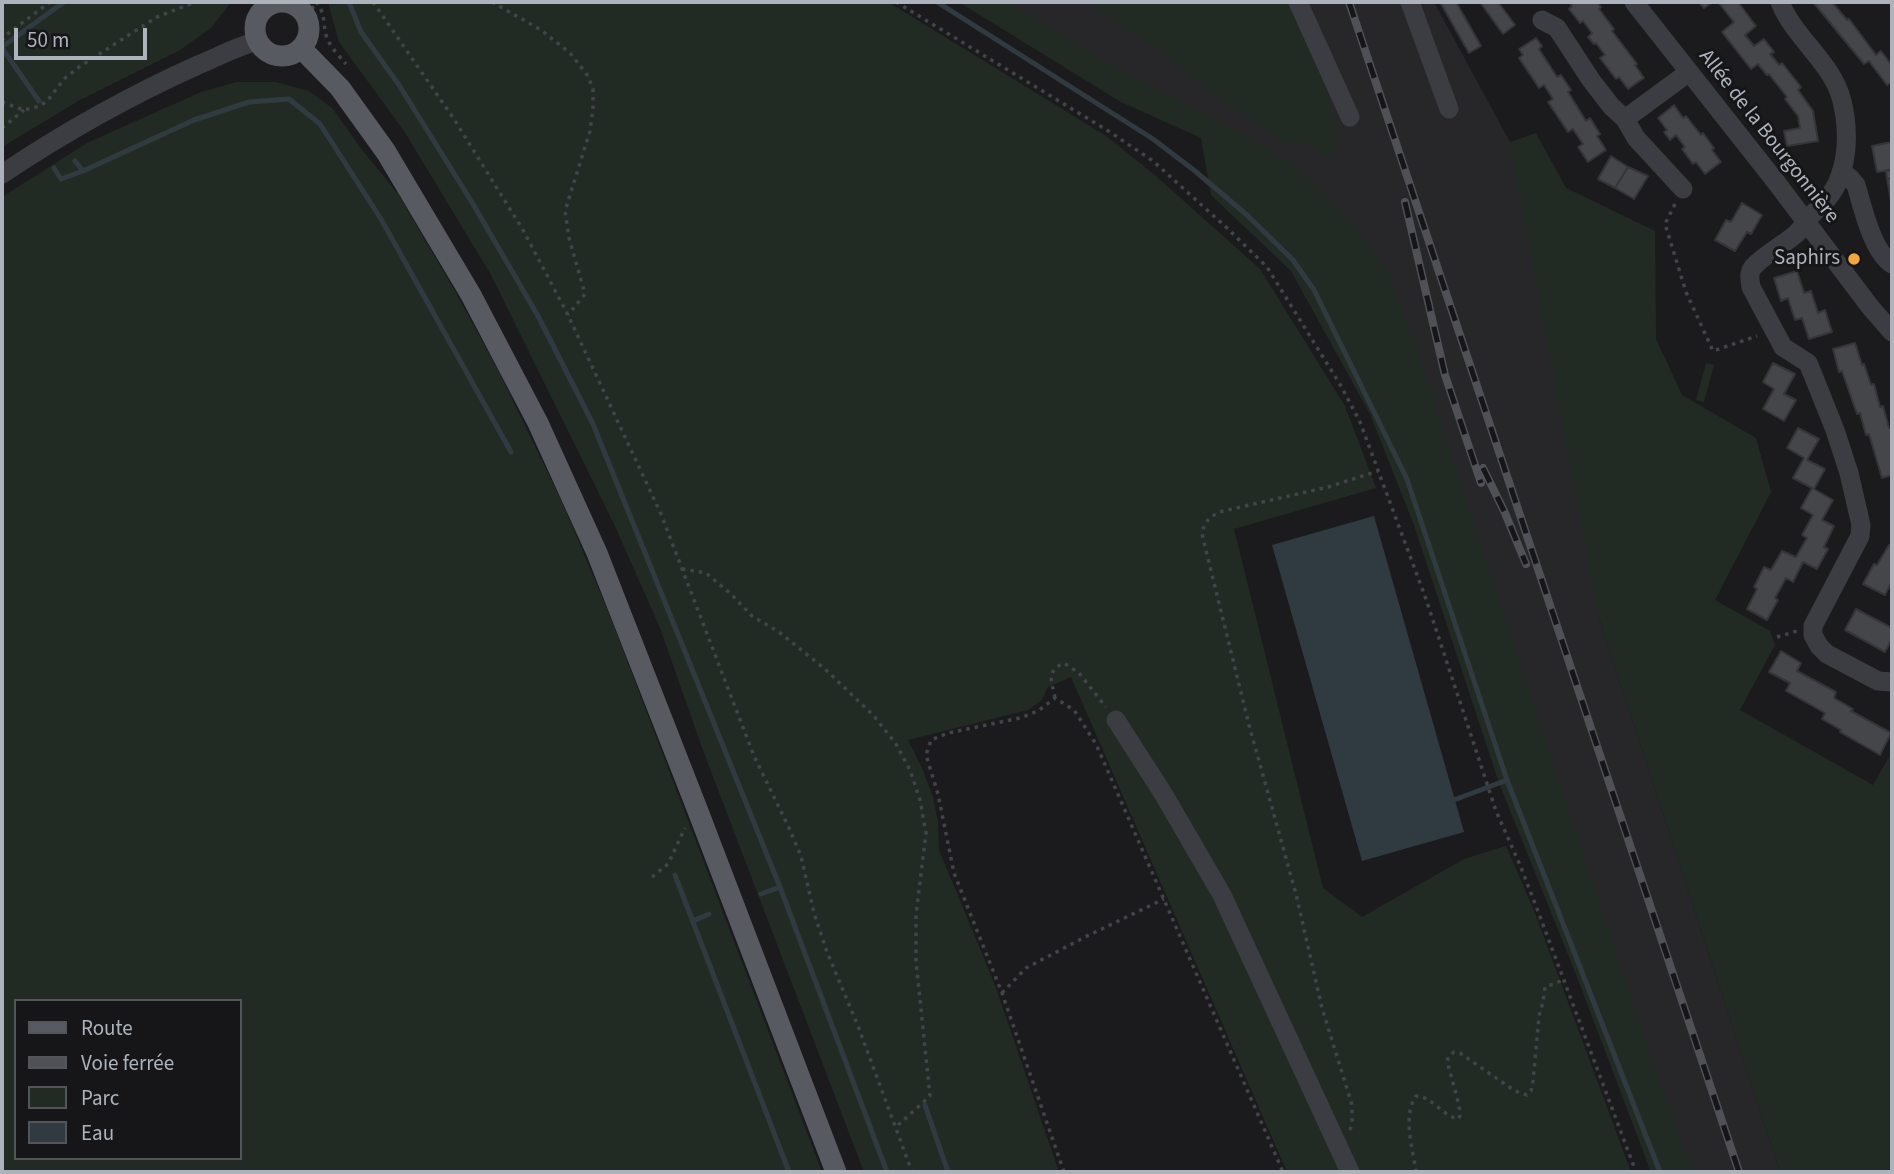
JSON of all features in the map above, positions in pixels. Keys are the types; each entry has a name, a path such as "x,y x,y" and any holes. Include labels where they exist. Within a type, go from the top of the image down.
{"main road":[{"path":"278,2 311,9 308,38 301,48 290,55 273,55 266,51 258,41 255,29 260,13 278,2"},
{"path":"301,48 340,88 386,152 471,295 538,422 597,553 836,1172"}],"street":[{"path":"1298,2 1350,117"},
{"path":"1410,2 1449,109"},
{"name":"Allée de la Bourgonnière","path":"1634,2 1871,308 1892,331"},
{"path":"1780,2 1787,19 1828,71 1841,97 1847,130 1841,172 1832,193 1797,233 1753,268 1749,277 1751,287 1783,347 1808,363 1849,473 1861,525 1860,536 1813,626 1813,635 1827,654 1878,681 1892,682"},
{"path":"1542,20 1558,28 1611,106 1683,189"},
{"path":"2,174 52,140 105,111 166,80 258,41"},
{"path":"1625,119 1689,72"},
{"path":"1841,172 1856,185 1876,245 1892,264"},
{"path":"1116,720 1223,895 1350,1172"}],"path":[{"path":"2,41 6,34 50,2"},
{"path":"2,128 24,110 40,106 48,100 64,79 79,67 157,17 195,2"},
{"path":"373,2 467,141 523,230 568,315 661,514 754,756 801,856 814,913 827,952 858,1026 912,1172"},
{"path":"492,2 541,30 570,53 588,76 593,89 590,131 565,211 569,239 585,295 568,315"},
{"path":"896,2 1110,132 1160,167 1267,267 1341,386 1371,446 1426,599 1496,811 1520,865 1636,1172"},
{"path":"2,102 24,110"},
{"path":"1683,189 1665,224 1686,292 1713,351 1774,330"},
{"path":"1342,1154 1352,1124 1352,1105 1322,1008 1296,894 1249,725 1202,534 1203,526 1209,517 1219,512 1328,487 1378,471"},
{"path":"681,569 706,573 752,616 779,632 825,669 874,716 896,744 910,770 920,800 926,832 916,915 916,961 930,1096 896,1127"},
{"path":"1116,720 1079,673 1064,663 1054,668 1050,676 1055,698 1074,710 1096,744 1283,1172"},
{"path":"1055,698 1038,711 1020,718 948,733 931,740 926,755 938,794 954,873 1002,993 1064,1172"},
{"path":"652,877 668,864 696,806"},
{"path":"1002,993 1026,968 1164,899"},
{"path":"1416,1172 1409,1115 1416,1096 1425,1097 1441,1111 1458,1119 1459,1105 1447,1061 1449,1055 1454,1052 1460,1053 1515,1091 1527,1095 1531,1091 1533,1081 1539,1016 1545,988 1564,980"}],"shaded area":[{"path":"959,2 1434,2 1510,142 1566,188 1598,615 1780,1172 1672,1172 1289,161 1121,102"}],"green space":[{"path":"2,2 231,2 211,28 180,50 80,100 2,147"},
{"path":"328,2 888,2 1106,136 1156,176 1260,269 1345,406 1376,488 1234,529 1323,888 1362,917 1464,859 1506,846 1535,913 1631,1172 1287,1172 1071,677 1048,687 1042,700 1028,710 908,740 933,797 938,822 939,850 995,985 1059,1172 864,1172 704,753 660,628 615,526 490,273 404,131 339,42"},
{"path":"959,2 1006,2 1139,81 1252,138 1289,161 1317,186 1360,233 1388,271 1415,343 1619,962 1692,1172 1651,1172 1499,783 1414,525 1370,414 1291,271 1211,195 1201,138 1121,102"},
{"path":"1084,2 1288,2 1327,89 1336,125 1336,142 1331,154 1329,157 1307,144 1286,142 1217,97 1157,48"},
{"path":"237,82 276,82 309,91 332,108 398,194 498,370 562,502 610,616 822,1172 2,1172 2,197 87,143 201,92"},
{"path":"1536,133 1566,188 1655,231 1656,339 1682,395 1756,438 1771,492 1715,600 1770,631 1775,645 1740,710 1873,785 1892,752 1892,1172 1780,1172 1598,615 1510,142"},
{"path":"1706,363 1714,365 1704,402 1696,400"}],"water":[{"path":"1374,516 1464,832 1362,861 1272,545"}],"building":[{"path":"1440,2 1456,2 1481,46 1469,53"},
{"path":"1480,2 1498,2 1515,25 1503,34"},
{"path":"1569,2 1597,2 1614,29 1612,31 1644,78 1628,89 1619,77 1616,79 1600,58 1605,55 1588,37 1592,33 1569,9 1572,6"},
{"path":"1699,2 1713,2 1704,8"},
{"path":"1718,2 1738,2 1756,26 1745,35 1754,46 1764,39 1774,52 1770,54 1779,65 1782,63 1801,87 1798,90 1813,111 1818,141 1787,146 1784,131 1800,128 1798,116 1769,74 1758,64 1751,69 1722,32 1734,22"},
{"path":"1813,2 1832,2 1847,20 1849,19 1876,55 1881,51 1890,63 1892,61 1892,82 1887,85 1869,61 1864,64"},
{"path":"1536,38 1542,46 1539,49 1557,77 1561,75 1571,90 1568,92 1586,121 1590,118 1600,134 1597,136 1606,150 1588,162 1578,147 1583,144 1573,129 1568,132 1548,102 1553,99 1544,85 1539,88 1519,58 1523,55 1519,49"},
{"path":"1674,105 1683,118 1686,116 1701,135 1703,133 1721,162 1705,174 1696,162 1693,164 1676,135 1670,140 1664,132 1667,130 1658,118"},
{"path":"1892,142 1892,170 1877,172 1872,146"},
{"path":"1611,156 1628,167 1615,188 1598,179"},
{"path":"1628,167 1648,176 1634,199 1615,188"},
{"path":"1886,170 1892,170 1892,178 1887,179"},
{"path":"1892,178 1892,206 1887,179"},
{"path":"1742,203 1762,215 1751,234 1747,232 1735,251 1715,240 1726,220 1731,222"},
{"path":"1797,271 1804,293 1811,291 1818,313 1825,310 1832,332 1809,339 1802,318 1795,320 1788,298 1781,301 1774,278"},
{"path":"1855,343 1871,385 1874,384 1880,407 1883,406 1889,428 1892,427 1892,475 1882,478 1869,434 1866,435 1860,413 1857,414 1842,371 1839,372 1833,349"},
{"path":"1773,363 1795,374 1784,394 1796,400 1784,421 1763,409 1774,389 1763,382"},
{"path":"1798,428 1819,439 1807,460 1825,469 1814,489 1833,500 1822,520 1834,526 1824,547 1828,549 1817,569 1803,562 1793,582 1786,578 1767,620 1747,609 1757,589 1754,587 1764,567 1771,570 1782,551 1796,557 1807,538 1802,535 1813,515 1801,508 1812,488 1793,478 1804,458 1787,448"},
{"path":"1889,545 1892,547 1892,581 1885,595 1863,584"},
{"path":"1856,609 1892,628 1892,639 1885,652 1845,630"},
{"path":"1781,651 1801,663 1797,671 1836,692 1834,698 1853,709 1851,711 1891,733 1880,755 1822,719 1825,713 1786,691 1790,683 1769,672"}],"waterway":[{"path":"2,47 64,2"},
{"path":"349,2 361,32 399,85 538,316 593,424 780,887 887,1172"},
{"path":"937,2 1153,139 1195,171 1247,215 1293,260 1314,290 1407,479 1507,780 1660,1172"},
{"path":"2,48 39,101"},
{"path":"75,161 83,171 194,120 249,102 289,99 320,124 381,219 511,452"},
{"path":"54,168 61,179 83,171"},
{"path":"1454,800 1507,780"},
{"path":"675,875 789,1172"},
{"path":"761,894 780,887"},
{"path":"693,921 709,914"},
{"path":"925,1105 948,1172"}],"railway":[{"path":"1349,2 1739,1172"},
{"path":"1405,202 1445,375 1481,483"},
{"path":"1483,468 1526,564"}],"place":[{"name":"Saphirs","path":"1854,259"}]}
